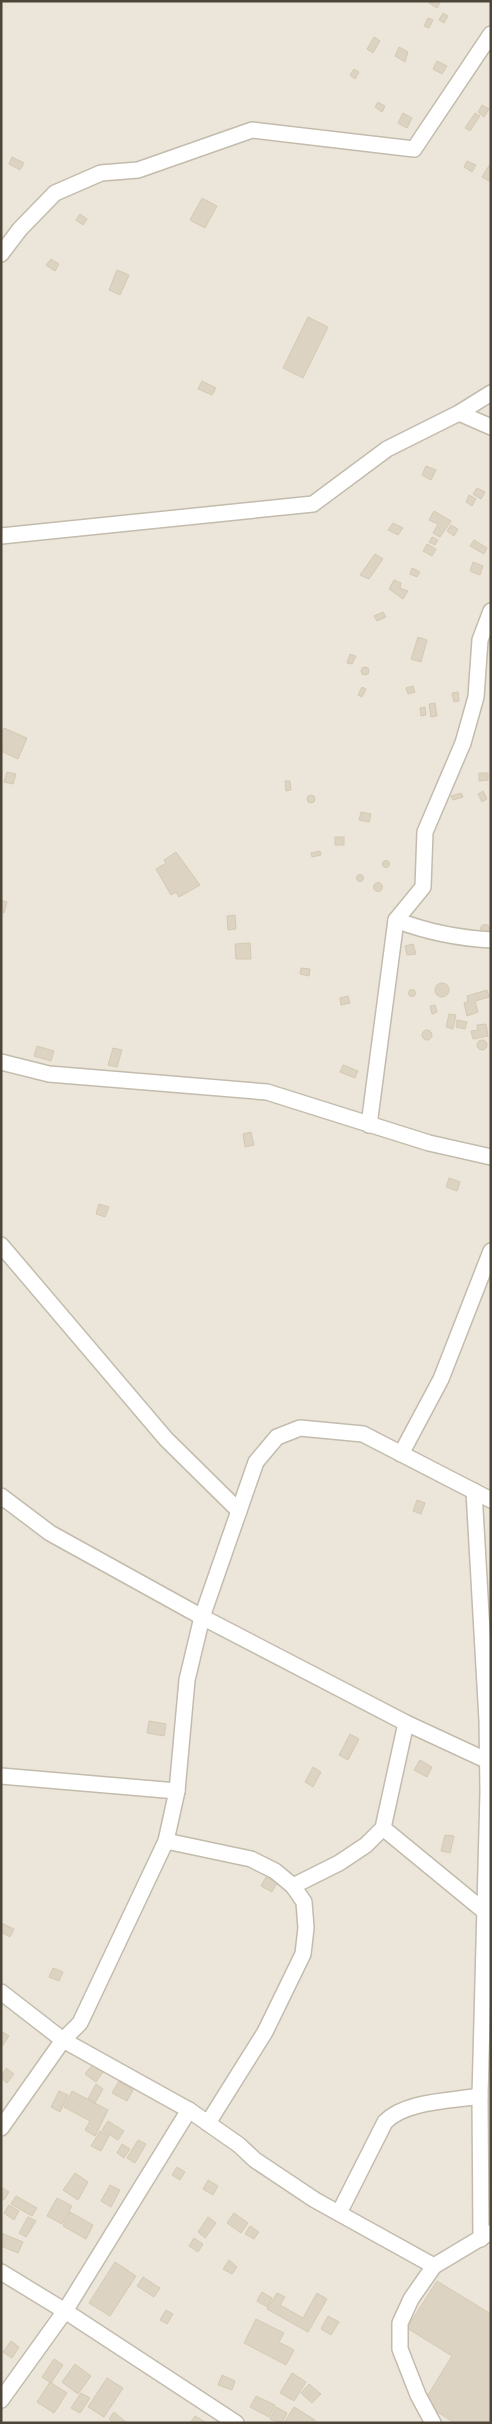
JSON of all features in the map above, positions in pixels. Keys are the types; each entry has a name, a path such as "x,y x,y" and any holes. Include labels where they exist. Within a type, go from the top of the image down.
{"street":[{"path":"1,254 20,229 55,192 101,173 138,170 252,130 414,149 491,34"},
{"path":"1,536 313,504 387,449 459,413 491,393"},
{"path":"459,413 491,427"},
{"path":"369,1125 396,920 423,887 425,832 463,743 476,698 480,640 491,611"},
{"path":"396,920 422,930 459,938 491,940"},
{"path":"1,1062 49,1074 267,1092 429,1143 491,1157"},
{"path":"1,1245 166,1438 239,1511"},
{"path":"401,1454 441,1379 490,1254"},
{"path":"1,2128 63,2040 80,2023 166,1841 177,1791 187,1680 202,1617 256,1462 276,1437 300,1428 362,1434 491,1500"},
{"path":"433,2423 418,2395 400,2349 400,2323 411,2299 434,2266 486,2235 480,2096 486,1992 484,1911 489,1793 488,1675 474,1491"},
{"path":"1,1496 50,1532 202,1617 406,1723 488,1761"},
{"path":"293,1886 339,1863 366,1845 383,1828 406,1723"},
{"path":"1,1776 177,1791"},
{"path":"383,1828 484,1911"},
{"path":"166,1841 251,1859 275,1871 293,1886 304,1902 306,1928 303,1954 265,2032 208,2123"},
{"path":"1,1992 63,2040 189,2110 239,2144 255,2160 339,2213 434,2266"},
{"path":"339,2213 384,2122 393,2114 406,2108 480,2096"},
{"path":"1,2400 66,2311 189,2110"},
{"path":"1,2272 66,2311 236,2423"}],"shaded area":[{"path":"1,1 491,1 491,2423 1,2423"}],"building":[{"path":"430,1 441,1 437,8 429,3"},
{"path":"443,13 448,16 444,23 439,20"},
{"path":"428,18 433,20 429,28 424,26"},
{"path":"374,37 380,41 373,53 367,49"},
{"path":"399,47 408,52 405,62 395,56"},
{"path":"437,61 447,66 442,74 433,69"},
{"path":"354,69 359,72 355,79 350,75"},
{"path":"378,102 385,106 382,112 375,107"},
{"path":"482,105 489,109 484,117 478,112"},
{"path":"403,113 412,118 407,128 398,123"},
{"path":"475,113 480,116 470,131 465,128"},
{"path":"12,157 24,163 20,170 9,164"},
{"path":"467,161 476,165 472,172 464,167"},
{"path":"491,164 491,182 482,177"},
{"path":"202,198 217,206 205,228 190,220"},
{"path":"80,214 87,219 83,225 76,220"},
{"path":"51,259 59,264 55,271 46,265"},
{"path":"117,270 129,275 120,295 109,290"},
{"path":"308,317 328,327 303,378 283,368"},
{"path":"202,381 216,388 212,395 198,389"},
{"path":"426,466 436,470 431,480 422,475"},
{"path":"477,488 485,492 481,499 473,494"},
{"path":"469,495 476,499 472,506 466,502"},
{"path":"434,511 451,521 440,537 433,533 438,524 429,520"},
{"path":"393,523 403,528 398,535 388,530"},
{"path":"451,525 458,529 454,536 447,531"},
{"path":"432,537 438,540 435,545 429,542"},
{"path":"474,540 487,548 484,554 470,546"},
{"path":"427,544 436,549 432,556 423,551"},
{"path":"375,554 383,559 369,579 360,575"},
{"path":"473,562 483,566 480,575 470,571"},
{"path":"412,568 420,572 417,577 410,574"},
{"path":"394,580 401,583 400,588 408,591 403,599 389,589"},
{"path":"383,612 386,617 377,621 374,616"},
{"path":"418,637 427,640 421,662 411,659"},
{"path":"350,654 356,656 352,664 347,663"},
{"path":"365,667 369,671 365,675 361,671"},
{"path":"413,686 415,692 408,694 406,688"},
{"path":"362,687 366,689 362,697 358,695"},
{"path":"458,692 459,701 454,702 452,693"},
{"path":"435,703 437,716 431,717 429,704"},
{"path":"425,707 426,715 421,716 420,708"},
{"path":"4,728 27,738 18,759 1,751 1,735"},
{"path":"7,772 16,774 13,784 4,782"},
{"path":"479,773 488,773 488,780 479,781"},
{"path":"285,781 290,781 291,790 286,791"},
{"path":"483,791 487,799 482,802 478,794"},
{"path":"461,793 463,797 453,800 451,796"},
{"path":"311,795 315,799 311,803 307,799"},
{"path":"361,812 371,814 369,822 359,820"},
{"path":"335,837 344,837 344,845 335,845"},
{"path":"320,851 321,855 312,857 311,853"},
{"path":"176,852 200,885 179,897 176,892 171,895 156,869 166,863 164,860"},
{"path":"386,860 390,864 386,868 382,864"},
{"path":"360,874 364,878 360,882 356,878"},
{"path":"378,882 383,887 378,892 373,887"},
{"path":"1,900 7,902 4,913 1,912"},
{"path":"235,915 236,929 228,930 227,916"},
{"path":"485,925 489,929 485,933 481,929"},
{"path":"250,943 251,959 236,959 235,944"},
{"path":"413,944 416,954 407,955 405,946"},
{"path":"301,968 310,969 309,976 300,974"},
{"path":"442,983 447,985 449,990 447,995 442,997 437,995 435,990 437,985"},
{"path":"412,989 416,993 412,997 408,993"},
{"path":"487,990 489,997 475,1001 478,1012 467,1016 464,1003 468,1002 467,996"},
{"path":"348,996 350,1003 341,1005 340,998"},
{"path":"435,1005 437,1012 432,1014 430,1006"},
{"path":"449,1014 456,1015 453,1029 446,1027"},
{"path":"457,1020 467,1022 465,1029 456,1027"},
{"path":"486,1024 488,1036 473,1039 471,1031 478,1030 477,1025"},
{"path":"427,1030 432,1035 427,1040 422,1035"},
{"path":"480,1040 484,1040 487,1045 486,1049 480,1050 477,1047 477,1043"},
{"path":"37,1046 54,1051 51,1061 34,1056"},
{"path":"113,1048 122,1050 117,1067 108,1065"},
{"path":"343,1065 358,1071 355,1078 340,1072"},
{"path":"251,1132 254,1145 245,1147 243,1134"},
{"path":"449,1178 460,1182 457,1191 446,1187"},
{"path":"99,1204 109,1207 105,1217 96,1214"},
{"path":"417,1500 425,1503 421,1514 413,1511"},
{"path":"149,1721 166,1724 164,1736 147,1733"},
{"path":"350,1734 359,1739 348,1760 339,1755"},
{"path":"420,1760 432,1767 427,1777 414,1770"},
{"path":"313,1767 321,1772 313,1787 305,1782"},
{"path":"445,1835 454,1836 450,1853 441,1851"},
{"path":"266,1877 277,1883 272,1892 261,1886"},
{"path":"1,1923 14,1929 10,1937 1,1932"},
{"path":"53,1968 63,1972 59,1981 49,1977"},
{"path":"1,2031 9,2036 1,2048"},
{"path":"93,2064 103,2072 96,2082 85,2074"},
{"path":"6,2068 14,2074 7,2083 1,2078"},
{"path":"119,2081 133,2090 127,2101 112,2093"},
{"path":"96,2084 103,2089 95,2103 88,2099"},
{"path":"59,2091 68,2095 60,2112 51,2107"},
{"path":"72,2091 108,2110 95,2136 85,2130 90,2121 64,2107"},
{"path":"108,2121 124,2131 118,2140 102,2130"},
{"path":"100,2131 109,2136 101,2151 91,2146"},
{"path":"138,2140 146,2144 135,2163 127,2158"},
{"path":"122,2144 130,2149 124,2158 117,2153"},
{"path":"177,2167 185,2172 180,2180 172,2175"},
{"path":"75,2173 88,2182 78,2200 63,2190"},
{"path":"208,2180 218,2186 213,2195 203,2189"},
{"path":"110,2185 120,2190 111,2207 101,2201"},
{"path":"1,2187 9,2192 4,2200 1,2198"},
{"path":"16,2196 37,2208 32,2216 11,2204"},
{"path":"57,2198 72,2206 62,2224 47,2216"},
{"path":"9,2205 19,2211 14,2220 4,2213"},
{"path":"70,2212 93,2225 86,2239 63,2226"},
{"path":"234,2213 248,2223 241,2233 227,2223"},
{"path":"28,2217 36,2221 26,2237 19,2233"},
{"path":"208,2217 216,2223 205,2238 198,2232"},
{"path":"250,2226 259,2232 254,2239 245,2234"},
{"path":"1,2233 23,2242 18,2253 1,2246"},
{"path":"194,2238 203,2244 198,2252 189,2246"},
{"path":"229,2260 237,2267 232,2274 223,2269"},
{"path":"115,2262 136,2276 110,2316 89,2303"},
{"path":"143,2277 160,2288 154,2297 137,2286"},
{"path":"437,2281 491,2314 491,2423 455,2423 423,2403 452,2356 407,2328"},
{"path":"262,2292 272,2298 267,2307 257,2301"},
{"path":"277,2293 285,2297 280,2305 303,2318 317,2293 327,2299 308,2332 267,2309"},
{"path":"166,2310 173,2314 167,2324 160,2320"},
{"path":"328,2316 339,2322 331,2335 321,2329"},
{"path":"256,2319 284,2333 279,2342 294,2350 286,2365 244,2343"},
{"path":"11,2341 19,2347 12,2358 3,2352"},
{"path":"54,2359 63,2365 51,2383 42,2377"},
{"path":"75,2364 91,2376 78,2394 62,2382"},
{"path":"292,2373 306,2382 294,2401 280,2393"},
{"path":"222,2375 235,2381 232,2390 218,2385"},
{"path":"107,2378 123,2388 104,2417 88,2407"},
{"path":"50,2382 67,2393 54,2413 37,2402"},
{"path":"309,2384 321,2394 312,2403 301,2393"},
{"path":"81,2393 90,2398 80,2413 71,2408"},
{"path":"256,2396 275,2405 269,2417 250,2407"},
{"path":"276,2407 287,2413 282,2423 270,2419"},
{"path":"294,2407 315,2420 313,2423 284,2423"},
{"path":"114,2412 127,2423 113,2423 109,2419"},
{"path":"195,2416 205,2422 205,2423 190,2423"}]}
